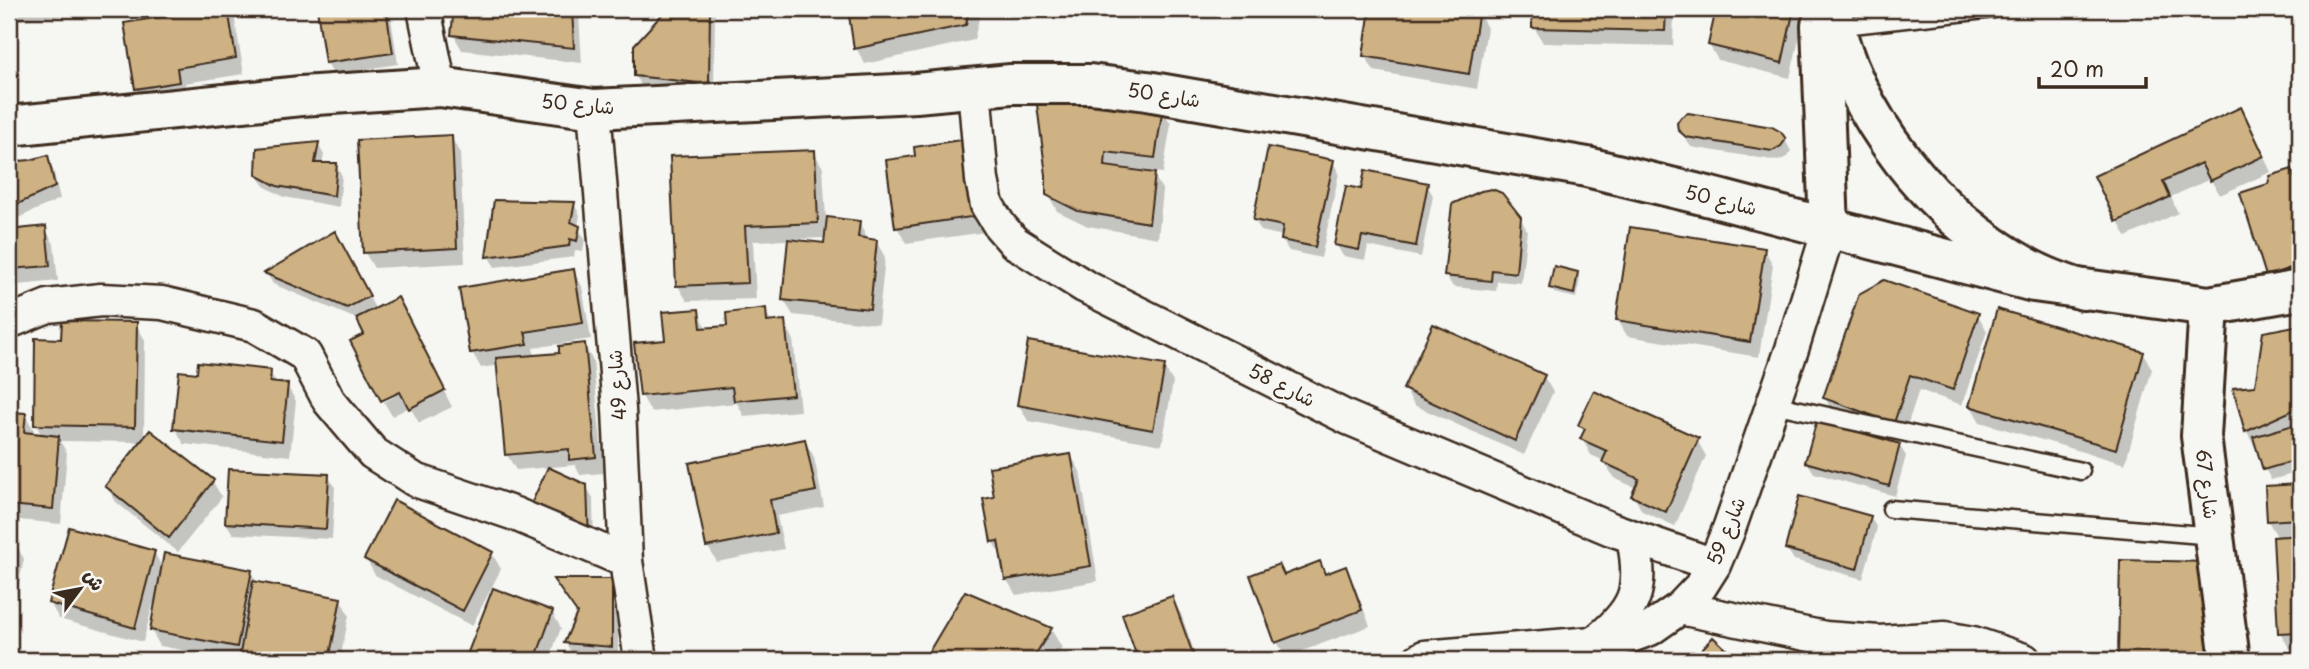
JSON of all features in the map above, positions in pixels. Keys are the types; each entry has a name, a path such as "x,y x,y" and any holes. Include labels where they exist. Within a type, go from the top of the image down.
{"street":[{"path":"424,9 440,87"},
{"path":"1829,15 1829,229"},
{"path":"1829,15 1840,47 1864,99 1902,159 1933,194 1962,223 2000,251 2051,279 2083,290"},
{"name":"شارع 50","path":"9,126 301,96 440,87 594,109 916,93 1011,84 1090,85 1147,91 1587,167 2034,282 2209,306 2300,290"},
{"name":"شارع 58","path":"974,88 982,180 987,205 1014,242 1084,286 1348,418 1633,537 1714,565"},
{"name":"شارع 49","path":"594,109 620,409 626,561 641,660"},
{"name":"شارع 59","path":"1423,659 1617,641 1650,629 1680,608 1700,587 1714,565 1729,529 1773,404 1829,229"},
{"path":"9,322 48,306 101,300 162,303 254,326 305,355 329,401 373,453 415,480 515,514 626,561"},
{"name":"شارع 67","path":"2209,306 2201,436 2230,660"},
{"path":"1592,645 1613,629 1633,600 1638,570 1633,537"},
{"path":"1680,608 1825,638 1879,642 1945,638 1973,643 2024,660"}],"lane":[{"path":"1829,15 1994,9"},
{"path":"1773,404 2081,471"},
{"path":"1891,509 2214,536"}],"building":[{"path":"178,9 228,9 236,58 177,68 179,82 135,89 124,23 179,14"},
{"path":"317,9 386,9 393,53 325,63"},
{"path":"454,9 572,9 574,48 451,35"},
{"path":"667,9 710,9 709,84 634,76 634,45"},
{"path":"848,9 969,9 966,25 854,49"},
{"path":"1370,9 1479,10 1469,74 1363,56"},
{"path":"1532,9 1666,9 1665,31 1532,28"},
{"path":"1716,9 1794,9 1782,63 1708,45"},
{"path":"1036,97 1163,107 1155,158 1106,152 1105,166 1155,173 1149,223 1078,211 1046,195"},
{"path":"2241,107 2264,156 2210,181 2201,163 2163,181 2170,197 2116,222 2094,176"},
{"path":"1688,113 1772,127 1786,139 1772,151 1686,137 1678,130 1677,123"},
{"path":"452,135 457,248 363,253 357,140"},
{"path":"967,139 978,216 895,228 886,160 915,156 914,147"},
{"path":"319,142 315,163 337,163 334,196 277,186 256,175 257,148"},
{"path":"1268,147 1334,160 1315,247 1281,240 1283,226 1253,220"},
{"path":"815,150 818,223 745,226 748,283 676,286 670,156"},
{"path":"48,155 55,187 9,208 9,162"},
{"path":"2292,169 2296,182 2300,181 2300,265 2266,276 2240,193 2268,184 2270,176"},
{"path":"1365,170 1428,183 1416,246 1362,236 1359,250 1334,245 1346,186 1361,189"},
{"path":"1492,189 1502,193 1521,217 1516,273 1492,270 1491,281 1444,276 1452,204"},
{"path":"494,200 575,202 571,222 580,226 577,241 570,239 569,246 486,257"},
{"path":"827,217 860,221 858,237 877,240 870,309 782,300 788,239 824,243"},
{"path":"46,226 50,266 9,269 9,230"},
{"path":"1630,227 1765,248 1750,342 1616,320"},
{"path":"335,231 370,296 347,308 264,273"},
{"path":"1554,266 1578,272 1574,294 1549,288"},
{"path":"574,269 583,323 525,332 528,344 470,353 459,288"},
{"path":"1884,280 1979,313 1953,390 1910,375 1894,423 1823,398 1859,294"},
{"path":"398,297 445,390 409,409 400,392 381,401 350,341 364,334 356,318"},
{"path":"766,308 767,322 785,320 793,395 734,401 732,387 640,396 634,343 665,340 662,312 699,309 701,328 727,326 726,313"},
{"path":"1997,309 2144,352 2116,449 1969,406"},
{"path":"62,321 137,322 135,427 34,425 35,338 61,339"},
{"path":"1433,324 1545,375 1515,441 1403,389"},
{"path":"2300,325 2300,407 2245,432 2233,388 2255,386 2263,332"},
{"path":"1028,341 1165,365 1153,430 1017,405"},
{"path":"585,343 596,457 569,460 569,449 505,455 496,358 559,353 559,346"},
{"path":"198,362 271,370 270,382 288,384 282,441 173,429 179,371 197,373"},
{"path":"1594,391 1699,438 1666,512 1631,496 1639,479 1602,462 1607,451 1580,439 1585,429 1578,425"},
{"path":"9,412 26,413 24,432 59,436 53,509 9,505"},
{"path":"1817,420 1900,444 1889,486 1805,462"},
{"path":"2300,423 2300,459 2263,470 2253,437"},
{"path":"150,430 214,480 169,538 105,486"},
{"path":"805,439 816,491 770,500 776,533 706,547 689,463"},
{"path":"1071,454 1091,566 1005,580 998,541 991,542 983,499 994,497 989,467"},
{"path":"548,467 587,485 589,542 527,513"},
{"path":"228,469 329,474 326,529 225,523"},
{"path":"2300,484 2300,519 2267,521 2265,486"},
{"path":"1799,496 1871,516 1857,569 1785,549"},
{"path":"394,500 493,552 463,611 364,559"},
{"path":"69,527 155,551 135,628 48,603"},
{"path":"2300,535 2300,632 2278,633 2273,537"},
{"path":"9,540 16,542 9,576"},
{"path":"164,553 252,570 237,647 150,630"},
{"path":"2120,560 2209,562 2208,657 2118,656"},
{"path":"1320,561 1325,574 1346,566 1362,610 1275,643 1250,575 1279,564 1284,575"},
{"path":"553,579 612,579 612,647 564,643 577,613"},
{"path":"253,581 341,598 329,660 239,659"},
{"path":"493,588 553,611 535,660 465,660"},
{"path":"965,591 1052,628 1032,660 924,660"},
{"path":"1172,596 1195,660 1138,660 1122,614"},
{"path":"1713,637 1738,660 1692,660"},
{"path":"1948,647 1974,660 1941,660"},
{"path":"341,653 374,660 340,660"},
{"path":"608,659 608,660 545,660"}]}
